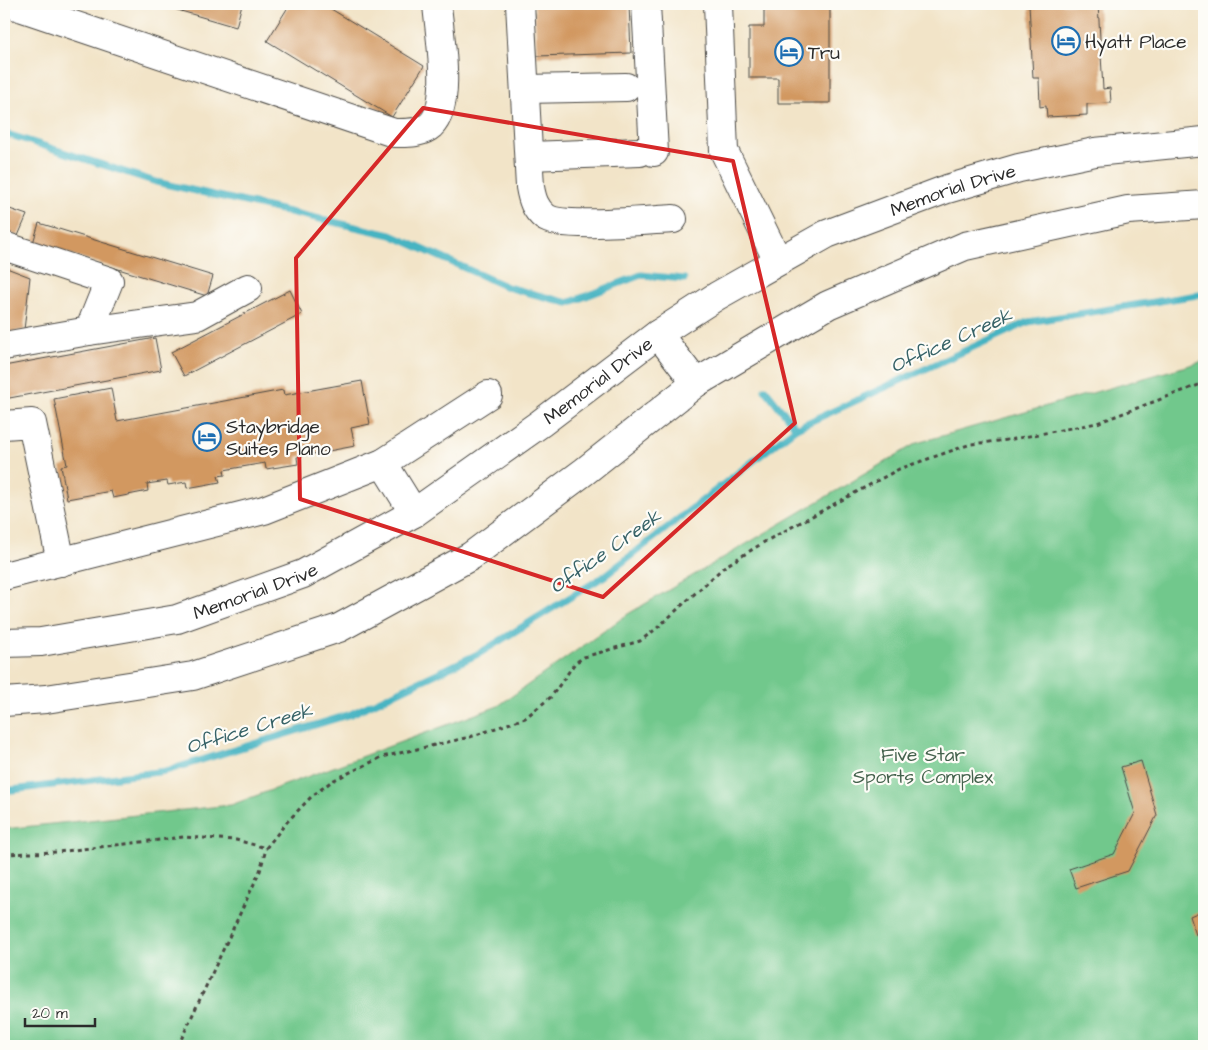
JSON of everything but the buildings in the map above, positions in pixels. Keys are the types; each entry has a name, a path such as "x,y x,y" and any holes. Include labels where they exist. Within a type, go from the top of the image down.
{"street":[{"path":"11,4 394,133 413,133 430,127 440,113 443,93 437,4"},
{"path":"520,4 530,187 533,203 546,218 566,223 673,219"},
{"path":"529,156 647,152 646,4"},
{"path":"718,4 724,151 778,261"},
{"path":"525,88 626,87"},
{"name":"Memorial Drive","path":"4,643 41,642 177,619 303,574 414,513 541,423 658,334 717,296 827,234 886,210 947,189 1019,168 1095,152 1204,141"},
{"path":"4,702 46,699 193,676 339,628 471,556 585,471 696,383 828,305 964,246 1128,210 1204,204"},
{"path":"4,246 109,281 89,331"},
{"path":"4,346 89,331 197,316 248,288"},
{"path":"658,334 696,383"},
{"path":"4,576 264,510 383,463 488,395"},
{"path":"4,425 32,422 60,562"},
{"path":"383,463 414,513"}],"path":[{"path":"178,1046 260,871 266,848 312,796 332,781 382,757 470,737 524,718 551,698 575,663 584,657 640,641 724,568 766,541 899,470 971,444 1008,440 1097,423 1204,383"},
{"path":"4,854 57,852 184,837 236,840 266,848"},
{"path":"4,1043 11,1046"}],"highlighted area":[{"path":"423,108 733,161 795,423 603,597 300,499 296,258"}],"green space":[{"name":"Five Star Sports Complex","path":"1204,361 1204,1046 4,1046 4,829 231,805 498,706 628,614 917,443"}],"waterway":[{"path":"4,133 156,182 391,235 507,287 568,303 641,275 684,279"},
{"name":"Office Creek","path":"4,791 166,771 351,714 480,653 606,575 796,428 1028,322 1204,294"},
{"path":"765,389 796,428"}],"place":[{"name":"Hyatt Place","path":"1066,41"},
{"name":"Tru","path":"789,52"},
{"name":"Staybridge Suites Plano","path":"207,437"}]}
